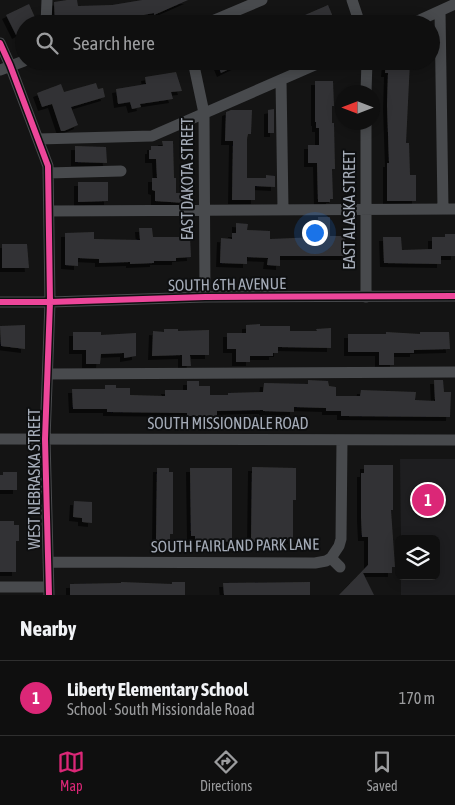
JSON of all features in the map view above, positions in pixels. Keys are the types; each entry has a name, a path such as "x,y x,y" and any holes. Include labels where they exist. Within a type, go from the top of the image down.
{"street":[{"path":"46,15 47,0"},
{"path":"226,15 262,0"},
{"path":"352,0 357,15"},
{"path":"431,15 455,4"},
{"path":"49,211 449,208 440,11"},
{"name":"WEST NEBRASKA STREET","path":"0,43 5,68 38,139 48,166 50,302 45,439 48,591"},
{"name":"EAST DAKOTA STREET","path":"195,70 204,113 205,297"},
{"path":"38,139 152,136 304,70"},
{"path":"366,70 366,85"},
{"path":"281,80 283,209"},
{"name":"EAST ALASKA STREET","path":"366,130 366,296"},
{"path":"48,173 121,171"},
{"name":"SOUTH 6TH AVENUE","path":"0,302 205,297 455,296"},
{"path":"48,374 455,372"},
{"name":"SOUTH MISSIONDALE ROAD","path":"0,439 455,440"},
{"name":"SOUTH FAIRLAND PARK LANE","path":"48,562 315,563 326,561 331,558 341,539 342,440"},
{"path":"331,558 340,567"},
{"path":"0,587 48,591"}],"shaded area":[{"path":"400,459 455,459 455,595 401,595 401,580 440,580 440,535 401,535"}],"building":[{"path":"77,0 78,6 112,5 142,0 188,0 154,15 154,13 143,15 55,15 54,2"},
{"path":"29,4 34,15 15,15 15,33 6,15"},
{"path":"328,5 332,15 305,15"},
{"path":"385,70 410,70 406,143 409,143 410,175 416,175 416,201 387,201 387,163 389,163 388,73 385,73"},
{"path":"176,72 182,91 171,92 173,99 140,104 141,107 132,109 130,102 118,104 116,89 146,84 145,77"},
{"path":"315,81 333,81 334,106 332,106 332,123 334,123 335,169 332,169 333,199 330,199 330,202 318,202 317,163 308,163 308,145 319,145 319,128 316,128 315,122"},
{"path":"96,83 98,89 103,88 105,97 71,107 78,125 64,131 61,131 52,104 42,107 37,93 61,84 64,92"},
{"path":"274,109 274,133 268,133 268,110"},
{"path":"231,110 252,110 251,134 248,134 247,139 247,178 266,178 266,175 275,176 275,187 255,186 255,200 232,200 233,141 225,141 226,112"},
{"path":"162,141 173,141 176,193 185,193 185,203 155,201 155,191 152,190 152,178 157,178 156,159 149,159 149,150 151,150 151,146 163,146"},
{"path":"75,146 106,147 107,163 75,162"},
{"path":"78,182 108,182 108,201 78,202"},
{"path":"318,217 330,217 330,236 345,236 346,256 280,256 280,266 267,265 268,258 247,257 247,264 220,263 221,238 232,239 232,233 236,233 236,223 248,224 247,230 270,231 270,239 319,237"},
{"path":"139,228 152,228 153,237 190,237 191,257 176,258 176,261 130,264 130,262 99,263 99,259 78,258 78,266 65,265 65,233 94,232 94,239 140,240"},
{"path":"445,234 455,234 455,256 441,256 441,264 384,263 383,237 401,237 402,250 432,249 432,237 445,237"},
{"path":"2,244 27,244 29,268 2,268"},
{"path":"260,324 260,326 290,326 290,331 317,331 316,329 331,328 331,348 278,347 278,353 273,353 273,356 250,356 250,362 236,362 236,349 227,349 227,333 246,333 246,325"},
{"path":"25,325 25,349 1,346 0,326"},
{"path":"164,329 178,329 178,331 209,330 209,355 190,355 191,366 182,366 182,355 152,356 153,331 164,332"},
{"path":"73,332 101,332 101,335 136,333 136,356 124,358 124,353 101,354 100,364 86,364 86,350 73,350"},
{"path":"386,332 420,334 420,332 449,332 450,349 414,350 414,353 394,353 394,365 379,365 379,352 348,352 348,334 386,334"},
{"path":"308,380 328,381 329,386 336,387 336,396 360,396 361,390 416,392 415,400 435,401 434,380 443,380 444,392 451,392 450,417 341,416 341,411 326,411 326,408 294,407 294,412 263,410 217,411 217,416 187,416 187,413 107,412 107,409 73,409 72,389 105,389 105,385 116,385 116,388 130,388 130,395 165,396 165,390 187,390 187,381 199,381 199,386 210,386 210,395 228,395 228,393 263,392 264,383 308,384"},
{"path":"364,465 393,465 393,510 391,510 395,567 392,567 392,573 363,573 374,595 339,595 368,565 368,537 362,537 361,517 361,473 364,473"},
{"path":"252,467 296,468 296,500 293,500 293,540 251,542"},
{"path":"157,468 169,468 169,472 173,472 173,534 170,534 170,540 156,541"},
{"path":"190,468 232,468 232,542 210,540 210,543 195,544 195,536 191,536"},
{"path":"3,472 17,472 17,490 0,490 0,475 3,475"},
{"path":"74,501 92,502 92,523 82,522 82,518 73,517"},
{"path":"0,521 14,521 14,525 19,525 19,541 16,541 16,572 0,572"},
{"path":"121,582 172,584 172,582 185,582 185,595 70,595 70,584"},
{"path":"310,582 310,595 224,595 223,583"}],"cycle path":[{"path":"0,43 48,166 50,302 45,439 49,595"},
{"path":"0,302 205,297 455,296"}],"place":[{"name":"Liberty Elementary School","path":"428,500"}]}
